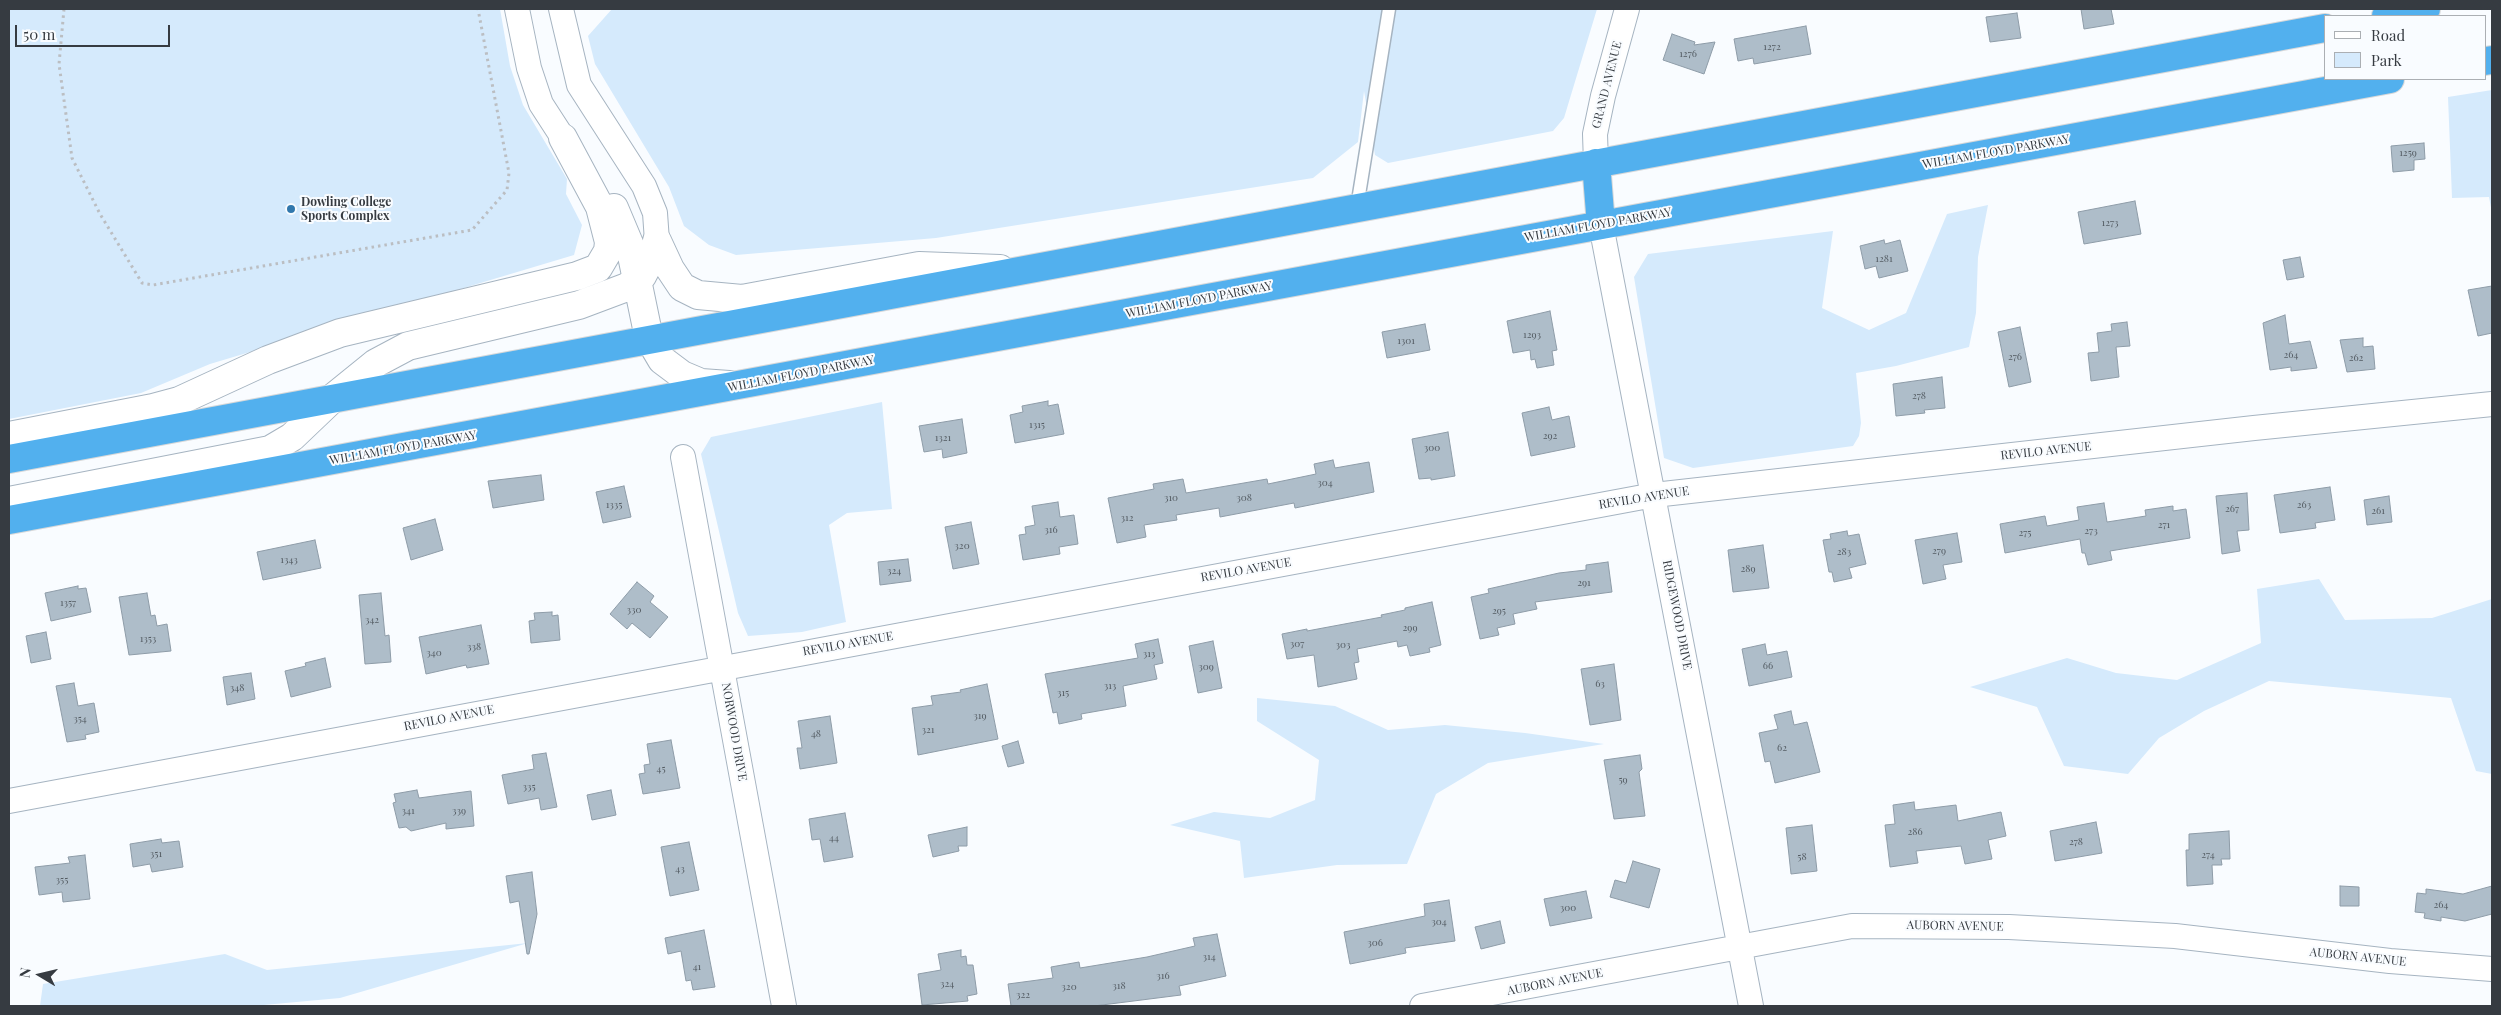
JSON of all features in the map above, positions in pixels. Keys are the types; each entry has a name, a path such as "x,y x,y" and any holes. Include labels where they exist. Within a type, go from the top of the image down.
{"highway":[{"path":"2392,15 2426,9"},
{"path":"9,459 649,338 2324,28"},
{"name":"WILLIAM FLOYD PARKWAY","path":"9,520 2385,80"},
{"path":"1596,163 1601,225"}],"street":[{"path":"517,9 529,68 541,104 563,138 617,212 630,246 649,338 662,360 682,375 701,383 737,386"},
{"path":"9,501 270,450 292,437 334,397 376,363 408,346 579,305 627,287 642,276 655,251 657,241 655,213 644,186 579,85 561,9"},
{"name":"GRAND AVENUE","path":"1596,163 1595,134 1603,96 1627,9"},
{"path":"9,436 153,408 179,401 268,360 340,333 590,272 598,268 604,261 609,242 600,207 563,138"},
{"name":"RIDGEWOOD DRIVE","path":"1601,225 1750,1006"},
{"path":"657,241 670,269 682,287 698,294 742,299 919,266 1018,270"},
{"name":"REVILO AVENUE","path":"9,801 1654,495 2254,428 2492,404"},
{"name":"NORWOOD DRIVE","path":"683,458 784,1006"},
{"name":"AUBORN AVENUE","path":"1422,1006 1852,926 2009,927 2175,936 2390,962 2492,969"}],"lane":[{"path":"1357,207 1389,9"}],"path":[{"path":"64,9 59,64 72,158 100,214 142,283 153,285 472,230 506,190 509,173 478,9"}],"green space":[{"name":"Dowling College Sports Complex","path":"9,9 500,9 510,66 523,105 567,179 566,194 582,225 574,255 210,364 141,393 9,419"},
{"path":"612,9 1597,9 1564,118 1553,131 1388,163 1375,155 1364,91 1358,142 1313,178 936,238 736,255 709,245 684,226 669,187 595,64 588,36"},
{"path":"2492,90 2492,213 2489,197 2452,198 2448,97"},
{"path":"1988,205 1978,257 1976,313 1969,347 1896,366 1856,373 1861,423 1859,436 1853,446 1693,468 1664,458 1634,277 1648,254 1833,231 1822,308 1869,330 1906,313 1947,214"},
{"path":"882,402 892,509 847,513 829,525 846,622 802,632 748,636 738,613 701,454 711,437"},
{"path":"2319,579 2345,620 2432,618 2492,599 2492,774 2476,771 2451,698 2269,681 2204,711 2159,738 2128,774 2064,766 2037,707 1970,687 2067,658 2116,673 2177,680 2261,643 2257,589"},
{"path":"1257,698 1335,706 1388,730 1445,725 1525,733 1604,744 1488,763 1436,794 1407,864 1337,865 1244,878 1240,841 1170,825 1214,812 1270,818 1315,800 1319,760 1257,721"},
{"path":"528,943 340,998 253,1006 40,1006 43,984 225,954 267,970"}],"building":[{"path":"2081,9 2111,9 2114,24 2084,29"},
{"path":"2017,13 2021,38 1990,42 1986,17"},
{"path":"1806,26 1811,54 1754,64 1753,58 1738,61 1734,39"},
{"path":"1672,34 1695,42 1694,45 1715,42 1704,74 1663,60"},
{"path":"2424,143 2425,159 2414,160 2414,170 2393,172 2391,146"},
{"path":"2135,201 2141,234 2084,244 2078,212"},
{"path":"1884,240 1885,244 1900,240 1908,271 1879,278 1876,266 1865,269 1860,246"},
{"path":"2300,257 2304,277 2287,280 2283,260"},
{"path":"2492,286 2492,333 2478,336 2468,290"},
{"path":"1550,311 1557,350 1552,351 1554,365 1537,368 1535,359 1531,360 1530,350 1513,353 1507,321"},
{"path":"2285,315 2289,344 2310,341 2317,368 2291,371 2291,367 2270,370 2263,323"},
{"path":"2127,322 2130,346 2116,347 2119,377 2091,381 2088,353 2099,352 2097,333 2112,331 2111,324"},
{"path":"1425,324 1430,350 1387,358 1382,332"},
{"path":"2020,327 2031,382 2009,387 1998,332"},
{"path":"2363,338 2363,347 2373,346 2375,369 2347,372 2340,340"},
{"path":"1942,377 1945,408 1924,410 1925,413 1896,416 1893,384"},
{"path":"1048,401 1048,406 1058,404 1064,434 1015,443 1010,415 1023,412 1022,406"},
{"path":"1549,407 1552,420 1569,416 1575,447 1531,456 1522,413"},
{"path":"962,419 967,453 943,458 942,449 924,452 919,426"},
{"path":"1448,432 1455,476 1431,480 1431,478 1419,479 1412,439"},
{"path":"1333,460 1335,468 1369,462 1374,492 1295,508 1294,503 1220,517 1219,508 1176,515 1177,520 1144,525 1146,537 1117,543 1108,498 1154,489 1153,484 1183,479 1186,493 1267,479 1268,484 1316,474 1314,464"},
{"path":"541,475 544,500 493,508 488,481"},
{"path":"624,486 631,517 603,523 596,492"},
{"path":"2330,487 2335,520 2315,523 2316,528 2280,533 2274,495"},
{"path":"2247,493 2249,530 2237,531 2240,551 2222,554 2216,496"},
{"path":"2389,496 2392,522 2367,525 2364,500"},
{"path":"1058,502 1060,517 1074,515 1078,544 1059,547 1060,554 1023,560 1019,535 1026,534 1025,527 1035,525 1032,506"},
{"path":"2104,503 2107,522 2146,516 2145,510 2173,506 2173,511 2186,509 2190,538 2110,551 2112,560 2088,565 2085,553 2082,553 2080,539 2005,553 2000,524 2045,516 2047,526 2079,520 2077,507"},
{"path":"435,519 443,550 411,560 403,528"},
{"path":"971,522 979,564 953,569 945,527"},
{"path":"1847,531 1848,536 1859,534 1866,564 1849,568 1852,578 1834,582 1832,572 1829,572 1823,540 1831,539 1830,534"},
{"path":"1957,533 1962,562 1943,565 1946,579 1923,584 1915,540"},
{"path":"315,540 321,568 263,580 257,552"},
{"path":"1763,545 1769,588 1733,592 1728,550"},
{"path":"908,559 911,581 880,585 878,562"},
{"path":"1608,562 1612,592 1535,602 1537,609 1513,614 1515,624 1497,628 1499,635 1480,639 1471,597 1489,593 1488,589 1559,573 1586,570 1586,565"},
{"path":"637,582 654,596 650,602 668,617 650,638 632,623 627,629 610,614"},
{"path":"78,586 78,589 86,588 91,612 51,621 45,593"},
{"path":"147,593 151,616 155,615 157,626 167,624 171,651 129,655 119,597"},
{"path":"381,593 385,636 389,635 391,662 365,664 359,595"},
{"path":"1432,602 1441,645 1429,648 1430,652 1410,656 1407,645 1398,647 1397,641 1357,649 1359,662 1354,663 1357,679 1318,687 1314,655 1287,659 1282,634 1382,617 1381,615"},
{"path":"552,612 552,616 558,615 560,640 531,643 529,621 535,620 534,613"},
{"path":"481,625 489,664 467,668 466,665 426,674 419,637"},
{"path":"46,632 51,659 31,663 26,636"},
{"path":"1158,639 1163,663 1154,665 1157,679 1123,686 1126,706 1081,714 1082,719 1059,724 1057,712 1053,713 1045,674 1138,658 1135,644"},
{"path":"1213,641 1222,688 1198,693 1189,646"},
{"path":"1765,644 1767,655 1787,651 1792,677 1749,686 1742,649"},
{"path":"325,658 331,687 291,697 285,671 306,666 305,663"},
{"path":"1614,664 1621,720 1590,725 1581,669"},
{"path":"251,673 255,699 227,705 223,677"},
{"path":"74,683 78,706 94,703 99,732 85,735 86,739 67,742 56,686"},
{"path":"987,684 998,739 918,755 912,708 933,705 931,696 961,692 960,690"},
{"path":"1791,711 1794,725 1807,722 1820,772 1775,783 1770,761 1765,762 1759,733 1778,729 1774,715"},
{"path":"830,716 837,763 800,769 797,748 802,748 798,721"},
{"path":"671,740 680,788 643,794 639,774 645,773 644,765 650,764 647,744"},
{"path":"1018,741 1024,763 1008,767 1002,746"},
{"path":"546,753 557,807 541,810 539,798 508,804 502,775 534,769 532,755"},
{"path":"1640,755 1642,769 1639,772 1645,816 1614,819 1604,760"},
{"path":"417,790 419,798 471,791 474,826 446,829 446,823 411,831 406,827 399,828 393,803 396,802 394,794"},
{"path":"611,790 616,815 592,820 587,795"},
{"path":"1914,802 1915,810 1956,805 1958,821 2001,812 2006,836 1988,840 1992,859 1965,864 1961,846 1916,851 1918,863 1890,867 1885,825 1895,824 1893,805"},
{"path":"845,813 853,857 824,862 820,839 812,840 809,819"},
{"path":"2096,822 2102,853 2055,861 2050,831"},
{"path":"1812,825 1817,871 1791,874 1786,828"},
{"path":"967,827 967,846 958,846 959,851 933,857 928,835"},
{"path":"2229,831 2230,859 2221,859 2222,865 2212,865 2213,884 2187,886 2186,850 2189,850 2189,834"},
{"path":"161,839 162,843 179,841 183,867 152,872 150,864 133,867 130,844"},
{"path":"689,842 699,890 670,896 661,847"},
{"path":"85,855 90,899 63,902 62,892 39,895 35,867 70,863 68,857"},
{"path":"1633,861 1660,869 1649,908 1610,897 1615,880 1626,883"},
{"path":"532,872 537,914 529,954 527,954 519,901 510,903 506,876"},
{"path":"2340,886 2359,887 2359,906 2340,906"},
{"path":"2492,886 2492,914 2465,921 2441,917 2441,921 2424,918 2425,913 2415,912 2417,893 2426,894 2426,889 2463,894"},
{"path":"1586,891 1592,918 1550,926 1544,899"},
{"path":"1449,900 1455,941 1405,948 1406,953 1350,964 1344,932 1425,916 1424,904"},
{"path":"1500,921 1505,943 1481,949 1475,927"},
{"path":"704,930 715,987 693,990 691,980 686,981 681,951 668,954 665,938"},
{"path":"1217,934 1226,976 1179,986 1181,995 1094,1006 1011,1006 1008,984 1053,978 1051,967 1079,962 1080,968 1147,957 1195,946 1193,938"},
{"path":"961,950 961,957 966,956 967,965 973,965 977,994 967,996 968,1001 922,1005 918,974 941,970 938,954"}],"place":[{"name":"Dowling College Sports Complex","path":"291,209"}]}
